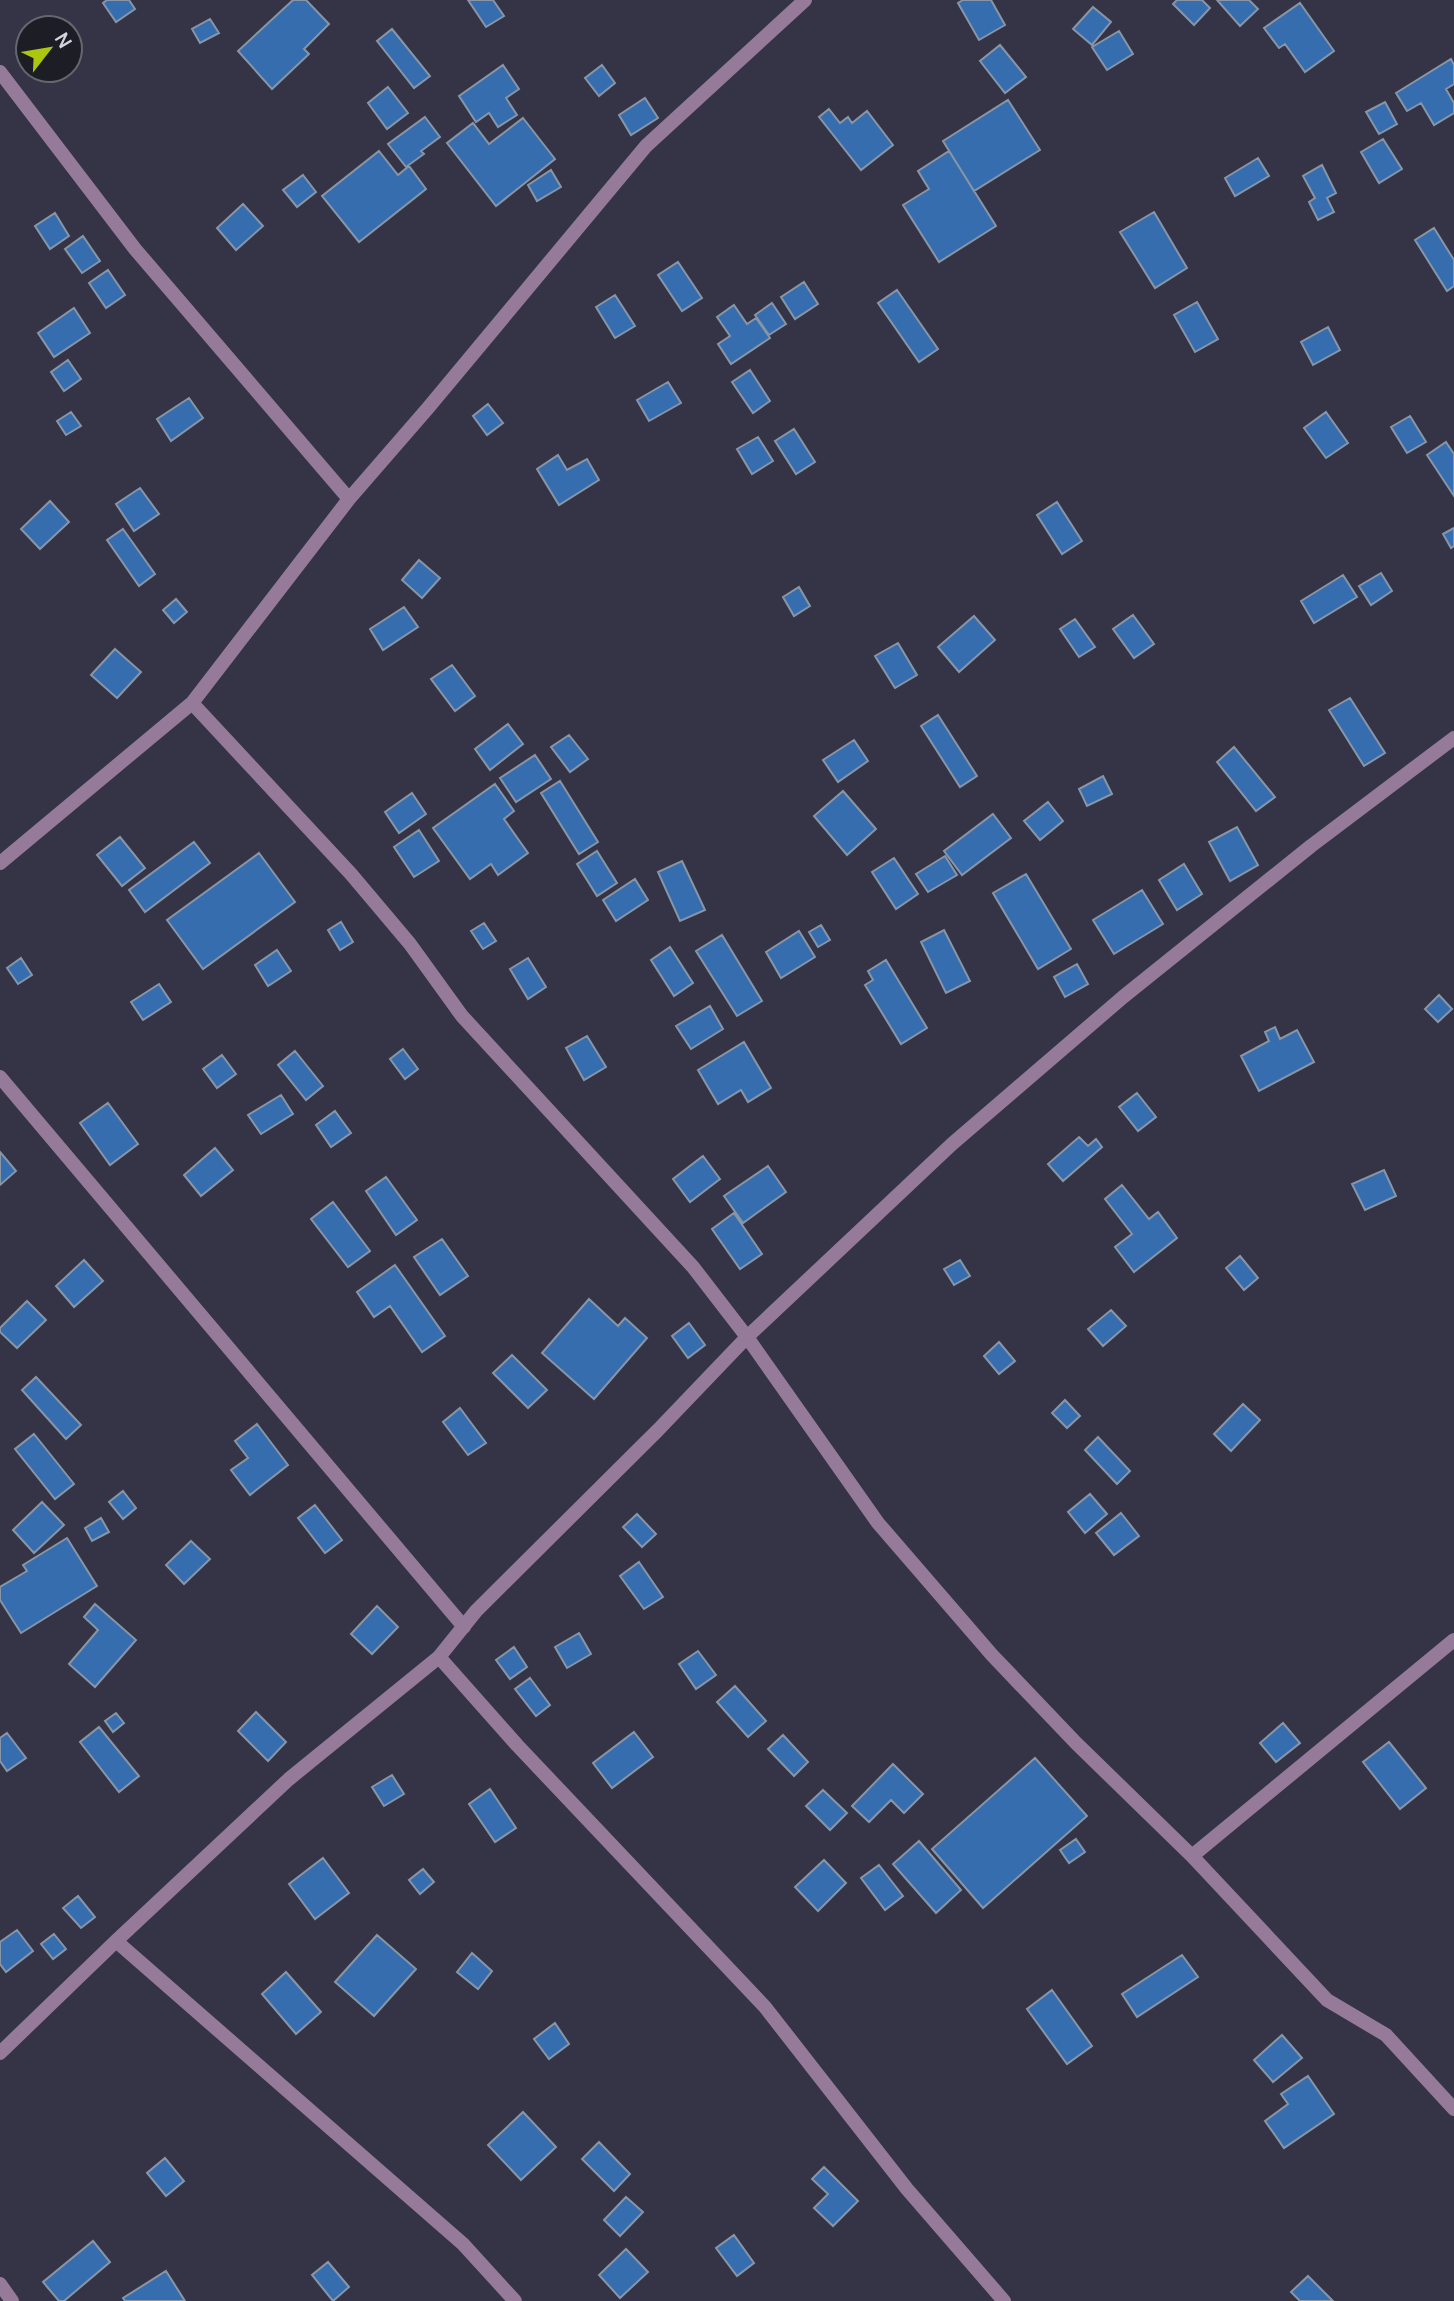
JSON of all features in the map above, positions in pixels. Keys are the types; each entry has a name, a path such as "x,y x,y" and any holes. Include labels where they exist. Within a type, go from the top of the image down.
{"street":[{"path":"0,863 192,703 349,499 646,146 805,0"},
{"path":"0,72 135,249 349,499"},
{"path":"192,703 351,874 410,944 462,1016 684,1257 747,1337 878,1523 1011,1674 1076,1743 1192,1856 1327,2000 1386,2035 1454,2109"},
{"path":"0,2053 289,1779 439,1657 476,1611 658,1430 747,1337 952,1144 1123,997 1311,846 1454,738"},
{"path":"0,1077 464,1627"},
{"path":"1192,1856 1454,1640"},
{"path":"439,1657 536,1765 765,2007 907,2189 1004,2301"},
{"path":"116,1941 463,2244 515,2301"},
{"path":"0,2284 12,2301"}],"building":[{"path":"107,0 129,0 135,9 116,22 103,3"},
{"path":"293,0 306,0 329,24 304,49 309,54 272,89 238,51"},
{"path":"468,0 493,0 504,16 486,27"},
{"path":"963,0 991,0 1005,25 979,40 958,3"},
{"path":"1177,0 1202,0 1210,8 1194,25 1173,4"},
{"path":"1217,0 1249,0 1258,9 1240,26"},
{"path":"1300,3 1334,51 1305,72 1285,44 1279,48 1264,28"},
{"path":"1093,7 1111,22 1092,45 1073,29"},
{"path":"210,19 219,33 200,43 192,29"},
{"path":"392,29 430,76 414,88 377,41"},
{"path":"1119,31 1133,54 1107,70 1092,47"},
{"path":"1000,45 1026,77 1005,93 980,61"},
{"path":"1451,59 1454,65 1454,84 1446,89 1454,103 1454,113 1434,125 1421,103 1407,111 1396,93"},
{"path":"503,65 519,89 506,98 517,115 498,127 489,113 476,122 459,96"},
{"path":"602,65 615,83 599,96 585,78"},
{"path":"388,87 408,113 387,129 368,103"},
{"path":"645,98 658,118 631,135 619,115"},
{"path":"1008,100 1040,150 974,191 943,141"},
{"path":"1385,102 1397,124 1379,134 1366,112"},
{"path":"829,109 840,123 848,117 852,123 867,111 893,145 861,170 819,117"},
{"path":"425,117 440,137 421,151 424,154 406,167 388,144"},
{"path":"523,118 555,159 496,206 447,143 473,123 489,144"},
{"path":"1383,139 1402,169 1379,183 1361,152"},
{"path":"379,151 398,175 409,166 426,189 359,242 322,196"},
{"path":"949,151 996,226 939,262 903,205 929,189 918,171"},
{"path":"1258,158 1269,176 1235,196 1225,178"},
{"path":"1322,165 1336,193 1327,198 1334,212 1318,220 1309,202 1315,198 1303,176"},
{"path":"551,170 561,187 537,201 528,185"},
{"path":"303,175 316,192 297,207 283,190"},
{"path":"243,204 263,226 236,250 217,228"},
{"path":"1154,212 1187,268 1155,288 1120,232"},
{"path":"55,213 69,236 50,249 35,226"},
{"path":"1434,228 1454,260 1454,286 1447,291 1415,240"},
{"path":"83,236 100,261 82,273 65,249"},
{"path":"678,262 702,298 682,311 658,275"},
{"path":"108,270 125,295 106,308 89,283"},
{"path":"804,282 818,304 795,319 781,297"},
{"path":"897,290 938,349 919,362 878,303"},
{"path":"615,295 635,326 615,338 596,307"},
{"path":"1197,302 1218,339 1195,352 1174,315"},
{"path":"772,303 786,324 769,335 755,315"},
{"path":"734,305 747,324 756,318 770,338 731,364 718,344 730,336 717,317"},
{"path":"74,308 90,333 54,357 38,333"},
{"path":"1328,327 1340,350 1313,365 1301,342"},
{"path":"68,360 81,379 64,391 51,372"},
{"path":"750,370 770,401 753,413 732,382"},
{"path":"668,382 681,403 649,421 637,400"},
{"path":"189,398 203,418 171,441 157,419"},
{"path":"488,404 503,423 487,435 473,416"},
{"path":"71,412 81,426 66,435 57,421"},
{"path":"1326,412 1348,443 1326,458 1304,428"},
{"path":"1410,416 1426,442 1407,453 1391,427"},
{"path":"794,429 815,462 796,474 775,441"},
{"path":"758,437 773,461 752,474 737,449"},
{"path":"1446,442 1454,454 1454,496 1427,455"},
{"path":"558,455 567,470 587,459 599,480 559,505 537,469"},
{"path":"140,488 159,514 134,531 116,504"},
{"path":"50,501 69,522 40,549 21,529"},
{"path":"1057,502 1082,541 1062,554 1037,515"},
{"path":"1454,528 1454,546 1451,548 1443,534"},
{"path":"123,529 155,574 139,586 107,540"},
{"path":"419,560 440,578 422,598 402,580"},
{"path":"1381,573 1392,591 1371,605 1359,586"},
{"path":"1343,575 1357,597 1314,623 1301,601"},
{"path":"799,587 810,606 794,616 783,597"},
{"path":"176,599 187,612 174,623 163,610"},
{"path":"404,607 418,627 383,650 370,629"},
{"path":"1133,615 1154,644 1134,658 1113,629"},
{"path":"974,616 995,640 959,672 938,647"},
{"path":"1075,619 1095,647 1079,657 1060,629"},
{"path":"898,643 917,675 895,688 875,656"},
{"path":"115,649 141,672 117,698 91,675"},
{"path":"452,665 475,696 455,711 431,679"},
{"path":"1350,698 1385,753 1364,766 1329,710"},
{"path":"938,715 977,776 960,787 921,726"},
{"path":"508,724 523,744 490,770 475,749"},
{"path":"569,735 588,759 570,772 551,747"},
{"path":"854,740 868,761 838,782 823,760"},
{"path":"1234,747 1275,797 1256,811 1217,762"},
{"path":"535,755 551,779 516,802 500,778"},
{"path":"1103,776 1112,794 1087,806 1079,789"},
{"path":"560,781 598,842 579,854 541,793"},
{"path":"495,784 514,811 504,819 528,853 498,875 491,864 470,879 433,828"},
{"path":"843,791 876,829 847,855 814,816"},
{"path":"412,793 426,814 399,833 385,812"},
{"path":"1048,802 1063,821 1040,840 1024,821"},
{"path":"993,814 1011,838 962,875 944,851"},
{"path":"1237,827 1258,865 1230,881 1209,842"},
{"path":"419,830 439,861 414,877 394,847"},
{"path":"120,837 145,868 122,886 97,855"},
{"path":"194,842 210,863 145,912 129,890"},
{"path":"597,851 617,883 597,896 577,864"},
{"path":"259,853 295,902 203,969 167,920"},
{"path":"945,856 957,875 928,892 916,874"},
{"path":"894,858 918,894 896,909 872,872"},
{"path":"682,861 705,910 680,921 658,872"},
{"path":"1184,864 1202,894 1177,910 1159,880"},
{"path":"1026,874 1071,949 1038,969 993,893"},
{"path":"635,879 648,900 616,921 603,900"},
{"path":"1142,890 1163,924 1114,954 1093,920"},
{"path":"341,922 353,942 340,950 328,930"},
{"path":"484,923 496,941 483,949 471,931"},
{"path":"821,925 830,940 818,947 809,932"},
{"path":"944,930 970,981 946,993 921,942"},
{"path":"799,931 815,957 781,978 766,952"},
{"path":"722,935 762,1001 737,1016 696,951"},
{"path":"670,947 693,983 674,996 651,960"},
{"path":"277,950 291,971 268,986 255,965"},
{"path":"21,958 32,975 18,984 7,968"},
{"path":"528,958 546,987 528,999 510,969"},
{"path":"886,960 927,1028 901,1044 865,985 873,980 868,971"},
{"path":"1077,964 1088,984 1065,997 1054,977"},
{"path":"159,984 171,1002 143,1020 131,1002"},
{"path":"1439,995 1452,1009 1438,1022 1425,1009"},
{"path":"710,1006 723,1029 691,1049 676,1026"},
{"path":"1275,1027 1280,1039 1297,1030 1314,1062 1259,1091 1241,1056 1269,1041 1265,1032"},
{"path":"587,1036 606,1067 584,1080 566,1048"},
{"path":"744,1042 771,1088 748,1102 741,1090 718,1104 698,1070"},
{"path":"403,1049 418,1069 405,1079 390,1059"},
{"path":"295,1051 323,1086 306,1100 278,1065"},
{"path":"222,1055 236,1074 217,1088 203,1069"},
{"path":"1137,1093 1156,1117 1138,1131 1119,1107"},
{"path":"281,1095 293,1114 261,1134 248,1115"},
{"path":"108,1103 138,1144 110,1165 80,1123"},
{"path":"335,1111 351,1133 331,1147 316,1125"},
{"path":"1079,1137 1088,1146 1096,1139 1102,1147 1063,1181 1048,1164"},
{"path":"215,1148 233,1170 201,1196 184,1175"},
{"path":"0,1152 16,1171 0,1185"},
{"path":"703,1156 720,1179 690,1202 673,1179"},
{"path":"768,1166 786,1192 743,1223 724,1196"},
{"path":"1384,1170 1396,1196 1365,1210 1352,1184"},
{"path":"386,1177 417,1220 396,1235 366,1191"},
{"path":"1122,1185 1149,1219 1158,1212 1177,1238 1134,1272 1115,1247 1132,1234 1105,1199"},
{"path":"333,1202 370,1251 348,1267 311,1219"},
{"path":"734,1213 762,1254 740,1269 712,1229"},
{"path":"442,1239 468,1276 440,1295 414,1257"},
{"path":"1240,1256 1258,1278 1244,1290 1226,1268"},
{"path":"84,1260 103,1281 74,1307 56,1286"},
{"path":"960,1260 970,1276 954,1285 944,1269"},
{"path":"395,1265 445,1336 422,1352 390,1306 374,1317 357,1292"},
{"path":"589,1299 618,1326 625,1318 647,1338 594,1399 542,1353"},
{"path":"27,1301 46,1320 17,1348 0,1332 0,1328"},
{"path":"1111,1310 1126,1326 1103,1346 1088,1329"},
{"path":"689,1323 705,1345 688,1358 672,1336"},
{"path":"999,1342 1015,1361 999,1374 984,1356"},
{"path":"512,1355 547,1390 528,1408 493,1373"},
{"path":"36,1377 81,1425 66,1439 22,1390"},
{"path":"1065,1400 1080,1416 1067,1428 1052,1413"},
{"path":"1243,1404 1260,1420 1231,1451 1214,1434"},
{"path":"460,1408 486,1443 468,1455 443,1422"},
{"path":"257,1424 288,1465 250,1495 231,1470 248,1458 235,1441"},
{"path":"34,1434 74,1484 55,1499 15,1449"},
{"path":"1098,1437 1130,1471 1117,1484 1085,1450"},
{"path":"123,1491 136,1508 123,1519 109,1502"},
{"path":"1090,1494 1107,1514 1085,1533 1068,1512"},
{"path":"42,1502 64,1525 34,1553 13,1530"},
{"path":"315,1505 342,1540 325,1553 298,1518"},
{"path":"1121,1513 1139,1536 1114,1555 1096,1533"},
{"path":"637,1514 656,1534 642,1547 623,1527"},
{"path":"101,1518 109,1532 92,1541 85,1528"},
{"path":"67,1538 97,1586 21,1633 0,1600 0,1587 27,1571 23,1565"},
{"path":"191,1541 210,1559 184,1584 166,1565"},
{"path":"639,1562 663,1597 644,1609 620,1576"},
{"path":"95,1604 136,1640 95,1687 69,1664 98,1630 84,1617"},
{"path":"377,1606 398,1627 372,1654 351,1634"},
{"path":"579,1633 591,1654 567,1668 555,1647"},
{"path":"514,1647 527,1667 510,1679 496,1660"},
{"path":"698,1651 716,1675 696,1689 679,1664"},
{"path":"530,1678 550,1705 536,1716 515,1689"},
{"path":"735,1686 766,1721 748,1737 717,1702"},
{"path":"256,1712 286,1742 268,1761 238,1731"},
{"path":"116,1713 124,1723 113,1732 105,1721"},
{"path":"1283,1723 1300,1743 1276,1762 1260,1743"},
{"path":"99,1727 139,1776 119,1792 80,1742"},
{"path":"634,1732 653,1757 612,1788 593,1763"},
{"path":"7,1733 26,1758 7,1771 0,1761 0,1738"},
{"path":"783,1735 808,1762 794,1776 768,1749"},
{"path":"1389,1742 1426,1788 1400,1809 1363,1762"},
{"path":"1035,1758 1087,1816 983,1908 932,1849"},
{"path":"893,1764 923,1794 904,1813 891,1800 869,1822 852,1806"},
{"path":"392,1775 404,1794 384,1806 372,1787"},
{"path":"490,1789 516,1828 495,1842 469,1804"},
{"path":"823,1790 847,1813 830,1830 806,1806"},
{"path":"1076,1839 1085,1852 1069,1863 1060,1850"},
{"path":"919,1841 961,1890 936,1913 893,1864"},
{"path":"323,1858 349,1893 315,1919 289,1884"},
{"path":"824,1860 846,1883 818,1911 795,1887"},
{"path":"879,1865 903,1896 885,1910 861,1878"},
{"path":"423,1869 434,1882 420,1894 409,1880"},
{"path":"78,1896 95,1917 81,1928 63,1908"},
{"path":"17,1930 33,1951 6,1972 0,1964 0,1942"},
{"path":"54,1934 66,1949 53,1959 41,1944"},
{"path":"377,1935 416,1969 374,2016 335,1982"},
{"path":"472,1953 492,1971 478,1989 457,1972"},
{"path":"1182,1955 1198,1977 1137,2017 1122,1994"},
{"path":"286,1972 321,2012 296,2034 262,1994"},
{"path":"1052,1990 1092,2046 1067,2064 1027,2009"},
{"path":"555,2023 569,2044 549,2059 534,2039"},
{"path":"1282,2035 1302,2058 1273,2082 1254,2060"},
{"path":"1308,2076 1334,2114 1284,2148 1265,2121 1288,2104 1281,2094"},
{"path":"523,2112 556,2147 521,2180 488,2145"},
{"path":"599,2142 630,2174 614,2191 582,2159"},
{"path":"165,2158 184,2181 166,2196 147,2173"},
{"path":"824,2167 858,2201 833,2226 814,2208 828,2194 812,2179"},
{"path":"626,2197 643,2212 620,2236 604,2220"},
{"path":"734,2235 754,2263 737,2276 716,2248"},
{"path":"93,2241 110,2262 64,2301 59,2301 43,2282"},
{"path":"626,2249 648,2272 620,2298 599,2275"},
{"path":"328,2262 349,2287 333,2301 312,2275"},
{"path":"166,2271 185,2301 125,2301 123,2298"},
{"path":"1308,2276 1333,2301 1300,2301 1291,2292"}]}
